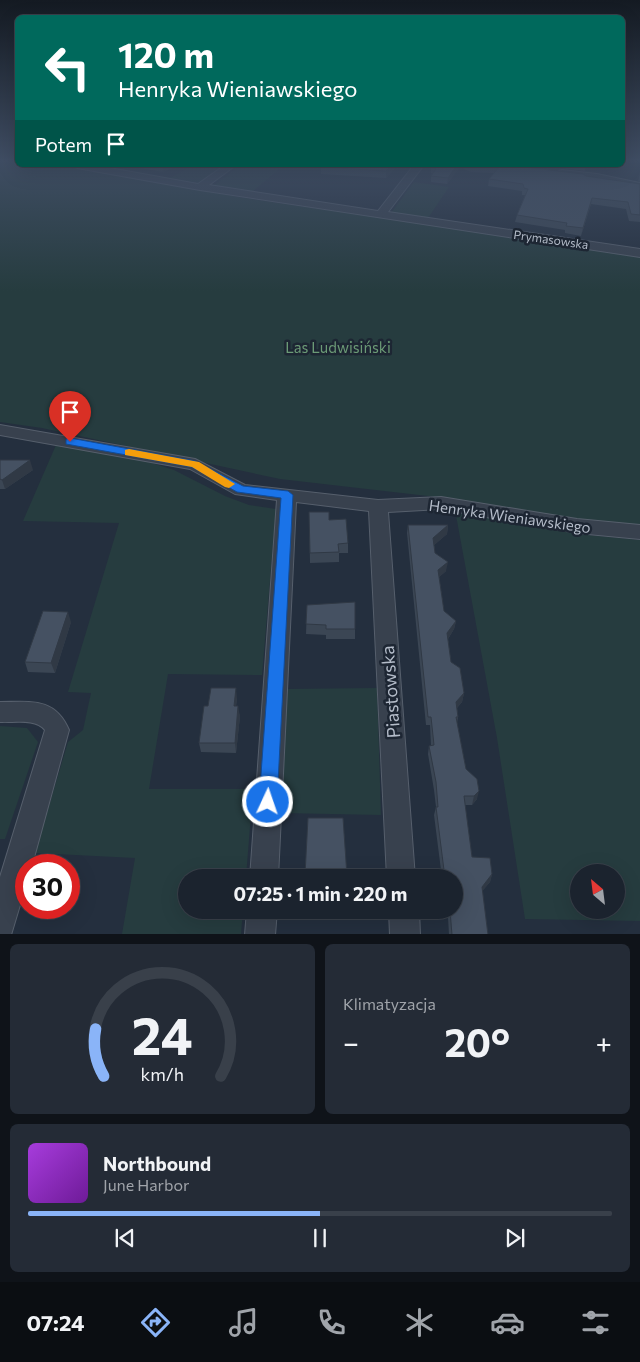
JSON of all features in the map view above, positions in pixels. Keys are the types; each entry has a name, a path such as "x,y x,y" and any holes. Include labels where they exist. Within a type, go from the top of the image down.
{"street":[{"name":"Prymasowska","path":"316,204 640,252"},
{"path":"382,213 389,204"},
{"name":"Henryka Wieniawskiego","path":"0,430 195,464 241,490 378,506 441,503 577,526 640,532"},
{"path":"265,869 288,495"},
{"name":"Piastowska","path":"378,506 400,869"},
{"path":"0,712 46,714 56,721 57,730 56,742 0,926"},
{"path":"260,934 261,919"},
{"path":"404,919 405,934"}],"green space":[{"name":"Las Ludwisiński","path":"0,204 283,204 327,210 330,207 640,254 640,528 572,522 454,499 280,479 42,428 0,422"},
{"path":"398,204 438,204 428,218 391,213"},
{"path":"56,445 139,459 174,470 225,496 249,505 276,509 262,675 168,674 149,789 253,789 247,869 178,869 178,919 242,919 241,934 122,934 135,858 35,853 68,742 83,730 91,693 68,692 119,523 23,521"},
{"path":"455,510 577,534 640,540 640,921 525,919 497,738"},
{"path":"377,688 381,815 280,813 287,689"},
{"path":"0,726 27,728 38,742 5,839 0,839"}],"building":[{"path":"522,204 590,204 583,228 566,226 567,223 517,215"},
{"path":"628,204 640,204 640,215 631,214"},
{"path":"0,460 30,460 2,480 0,479"},
{"path":"309,512 329,512 329,520 346,519 348,543 338,544 339,552 310,553"},
{"path":"408,525 448,525 433,538 435,553 448,562 438,570 444,611 456,621 447,633 451,662 460,668 464,693 456,702 458,717 456,717 466,769 477,779 479,791 474,796 464,796 472,857 490,858 492,874 482,887 488,934 452,934 451,919 463,919 463,869 444,869 436,807 438,807 436,782 429,746 434,745 431,717 428,717"},
{"path":"355,602 355,629 326,629 326,625 306,624 307,605"},
{"path":"43,611 68,612 51,663 25,662"},
{"path":"211,688 236,688 234,706 238,706 235,743 199,743 204,706 208,706"},
{"path":"308,818 343,818 347,869 305,869"}],"slow traffic":[{"path":"129,453 195,464 229,484"}],"route":[{"path":"70,442 195,464 241,490 288,495 284,516 268,802"}]}
